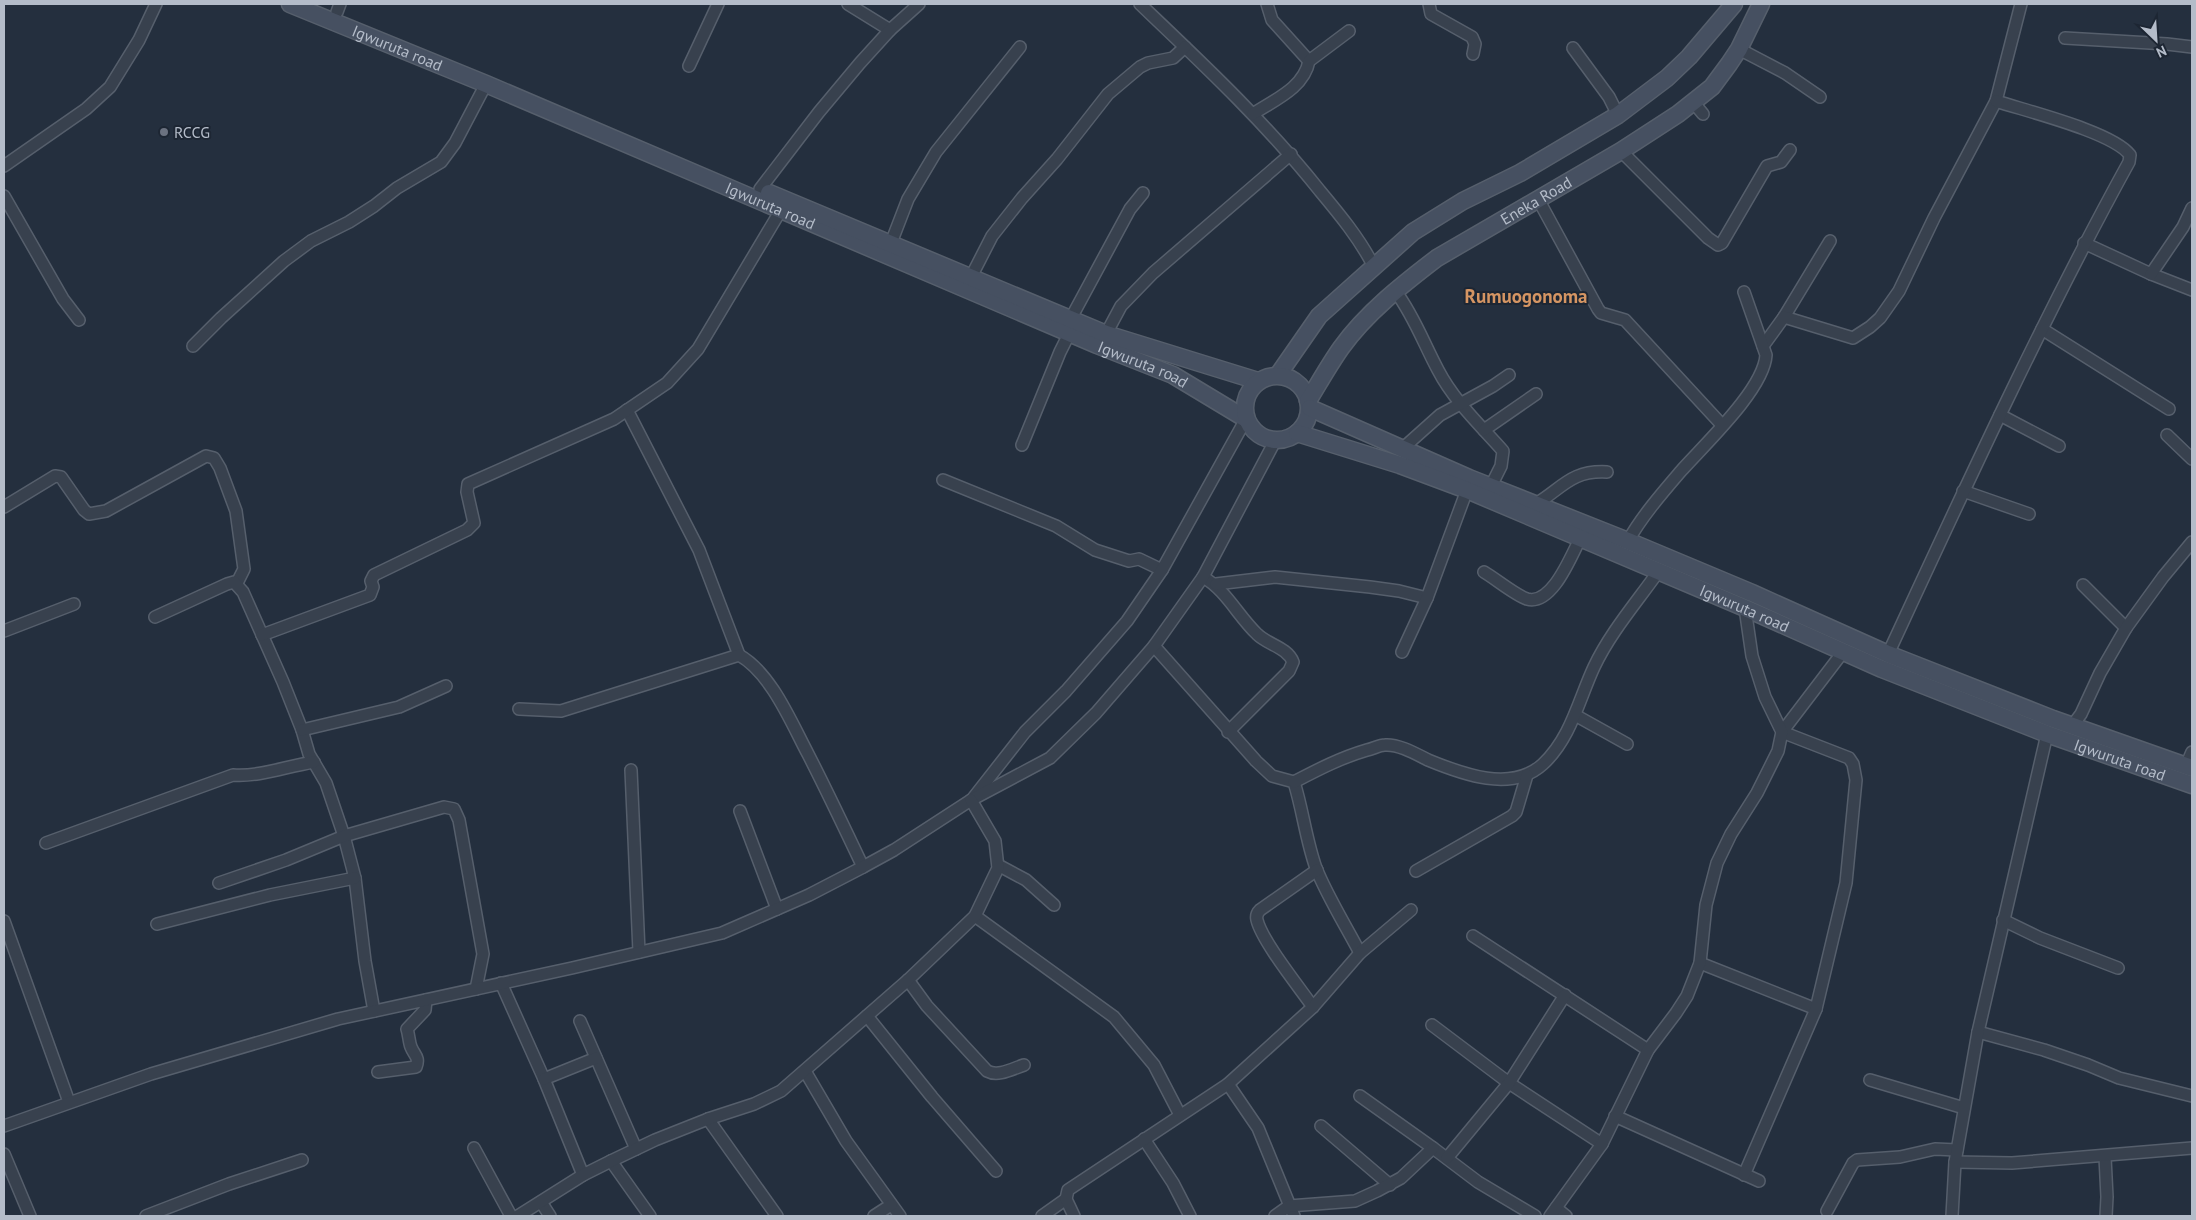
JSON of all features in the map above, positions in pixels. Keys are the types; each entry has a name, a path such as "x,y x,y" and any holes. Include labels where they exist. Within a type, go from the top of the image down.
{"main road":[{"name":"Igwuruta road","path":"290,4 486,84 781,210 1070,326 1106,334 1258,381"},
{"name":"Igwuruta road","path":"318,4 339,8 760,189 971,277 1173,375 1246,419"},
{"name":"Eneka Road","path":"1278,375 1319,316 1413,232 1455,206 1520,173 1618,115 1667,78 1689,57 1734,4"},
{"name":"Eneka Road","path":"1309,404 1342,348 1367,318 1437,258 1621,151 1662,125 1698,108 1739,48 1761,4"},
{"path":"1278,375 1293,379 1302,387 1309,404 1308,419 1297,433 1275,441 1262,437 1252,429 1246,419 1244,409 1246,398 1258,381 1278,375"},
{"name":"Igwuruta road","path":"1309,404 1402,450 1534,505 1628,541 1888,654 2072,726 2190,762"},
{"name":"Igwuruta road","path":"1297,433 1400,465 1467,490 1746,608 1843,652 2047,734 2192,785"}],"street":[{"path":"4,166 86,108 110,87 139,40 156,4"},
{"path":"689,66 718,4"},
{"path":"848,4 890,30"},
{"path":"760,189 819,112 890,30 919,4"},
{"path":"1140,4 1253,114 1291,154 1362,243 1374,265"},
{"path":"1268,4 1272,20 1309,61"},
{"path":"1429,4 1431,14 1472,37 1475,44 1473,54"},
{"path":"1784,317 1853,338 1880,318 1899,291 1934,218 1996,102 2021,4"},
{"path":"1253,114 1290,90 1303,78 1309,61 1349,31"},
{"path":"2065,38 2192,47"},
{"path":"891,243 908,199 936,152 1020,46"},
{"path":"971,277 992,236 1022,198 1058,159 1108,94 1140,67 1148,63 1172,58 1185,47"},
{"path":"1573,48 1609,97 1618,115"},
{"path":"1739,48 1785,72 1820,97"},
{"path":"193,346 220,318 284,261 311,240 349,222 397,188 441,162 455,143 486,84"},
{"path":"1888,654 2000,415 2084,243 2129,162 2130,156 2126,150 2105,136 1996,102"},
{"path":"1621,151 1708,238 1718,245 1722,242 1767,166 1781,162 1790,150"},
{"path":"1106,334 1121,306 1154,273 1291,154"},
{"path":"1022,445 1070,326 1130,209 1143,193"},
{"path":"4,196 63,299 79,320"},
{"path":"1538,199 1601,313 1625,320 1722,425"},
{"path":"2151,274 2183,226 2192,208"},
{"path":"262,635 370,596 373,587 371,581 374,575 468,530 474,523 467,492 468,484 614,419 667,384 698,349 781,210"},
{"path":"1763,346 1784,317 1830,241"},
{"path":"2084,243 2151,274 2192,290"},
{"path":"1396,292 1421,332 1438,371 1460,402 1504,451 1504,456 1491,486"},
{"path":"1628,541 1681,471 1738,407 1766,365 1766,355 1744,292"},
{"path":"2042,329 2170,409"},
{"path":"1402,450 1440,415 1460,402 1493,386 1508,375"},
{"path":"1484,430 1536,394"},
{"path":"627,410 700,550 739,655 746,659 773,690 832,801 863,867"},
{"path":"2000,415 2059,446"},
{"path":"971,800 1025,732 1083,672 1127,621 1162,570 1246,419"},
{"path":"2166,435 2192,459"},
{"path":"4,1126 151,1074 338,1019 476,990 722,933 809,896 863,867 894,850 971,800 1050,758 1096,713 1154,646 1204,577 1275,441"},
{"path":"4,506 55,476 61,476 84,510 89,514 106,511 206,456 214,458 220,468 236,511 244,569 237,583"},
{"path":"1534,505 1573,478 1592,471 1607,472"},
{"path":"943,480 1056,526 1096,550 1129,560 1139,559 1162,570"},
{"path":"1402,652 1427,598 1467,490"},
{"path":"1964,491 2029,514"},
{"path":"1484,572 1526,599 1535,600 1544,596 1554,587 1580,539"},
{"path":"2072,726 2081,714 2100,672 2126,628 2163,577 2192,542"},
{"path":"1154,646 1228,732 1272,776 1294,782 1342,757 1386,745 1408,750 1463,774 1489,779 1527,775 1543,764 1560,744 1575,715 1594,667 1610,640 1658,572"},
{"path":"1204,577 1216,584 1258,636 1290,655 1293,662 1289,671 1228,732"},
{"path":"1216,584 1275,577 1399,590 1427,598"},
{"path":"155,617 234,582 244,592 314,762 326,783 344,836 355,878 365,961 374,1011"},
{"path":"2083,585 2126,628"},
{"path":"4,631 74,604"},
{"path":"1744,1175 1816,1009 1826,974 1846,883 1856,780 1853,764 1849,758 1782,732 1765,697 1752,656 1746,608"},
{"path":"1566,1216 1550,1214 1602,1144 1648,1050 1687,996 1700,964 1706,904 1717,863 1731,834 1757,793 1778,751 1782,732 1843,652"},
{"path":"519,709 560,711 739,655"},
{"path":"302,730 399,707 446,686"},
{"path":"1575,715 1627,744"},
{"path":"1952,1216 1955,1162 1978,1032 2047,734"},
{"path":"46,843 233,775 250,776 314,762"},
{"path":"631,770 639,952"},
{"path":"1416,871 1512,816 1516,812 1527,775"},
{"path":"1294,782 1302,806 1307,837 1317,870 1360,954"},
{"path":"518,1216 583,1175 636,1149 708,1119 754,1104 781,1091 908,980 975,916 998,866 995,841 971,800"},
{"path":"219,882 286,860 344,836 444,807 454,809 459,820 483,954 476,990"},
{"path":"740,811 777,909"},
{"path":"998,866 1026,880 1054,905"},
{"path":"1313,1007 1262,934 1257,914 1317,870"},
{"path":"157,924 270,895 355,878"},
{"path":"1074,1216 1066,1199 1068,1190 1228,1084 1313,1007 1360,954 1412,910"},
{"path":"975,916 1114,1017 1154,1065 1180,1115"},
{"path":"2003,920 2040,938 2118,968"},
{"path":"4,921 69,1102"},
{"path":"1473,936 1648,1050"},
{"path":"1700,964 1816,1009"},
{"path":"908,980 927,1006 987,1071 992,1074 999,1073 1024,1065"},
{"path":"501,983 544,1079 583,1175"},
{"path":"1447,1158 1509,1083 1566,995"},
{"path":"378,1072 416,1067 418,1056 412,1049 408,1029 426,1010 426,1000"},
{"path":"867,1016 932,1097 996,1172"},
{"path":"580,1021 636,1149"},
{"path":"1432,1025 1509,1083 1602,1144"},
{"path":"1978,1032 2088,1064 2119,1078 2192,1096"},
{"path":"544,1079 596,1058"},
{"path":"805,1071 846,1141 900,1216"},
{"path":"1870,1080 1964,1108"},
{"path":"1228,1084 1258,1128 1292,1211"},
{"path":"1360,1096 1478,1182 1535,1216"},
{"path":"1615,1116 1759,1181"},
{"path":"708,1119 777,1216"},
{"path":"1321,1126 1390,1185"},
{"path":"1144,1139 1173,1183 1190,1216"},
{"path":"474,1148 511,1216"},
{"path":"1275,1216 1292,1211 1355,1200 1390,1185 1407,1174 1433,1148"},
{"path":"1955,1162 2012,1162 2105,1157 2192,1148"},
{"path":"1827,1211 1857,1160 1900,1157 1935,1149 1957,1150"},
{"path":"4,1154 30,1216"},
{"path":"2105,1157 2106,1216"},
{"path":"146,1216 229,1184 302,1160"},
{"path":"611,1161 650,1216"},
{"path":"1042,1216 1066,1199"},
{"path":"541,1202 550,1216"},
{"path":"874,1216 891,1205"}],"place":[{"name":"RCCG","path":"164,132"}],"district":[{"name":"Rumuogonoma","path":"1526,296"}]}
